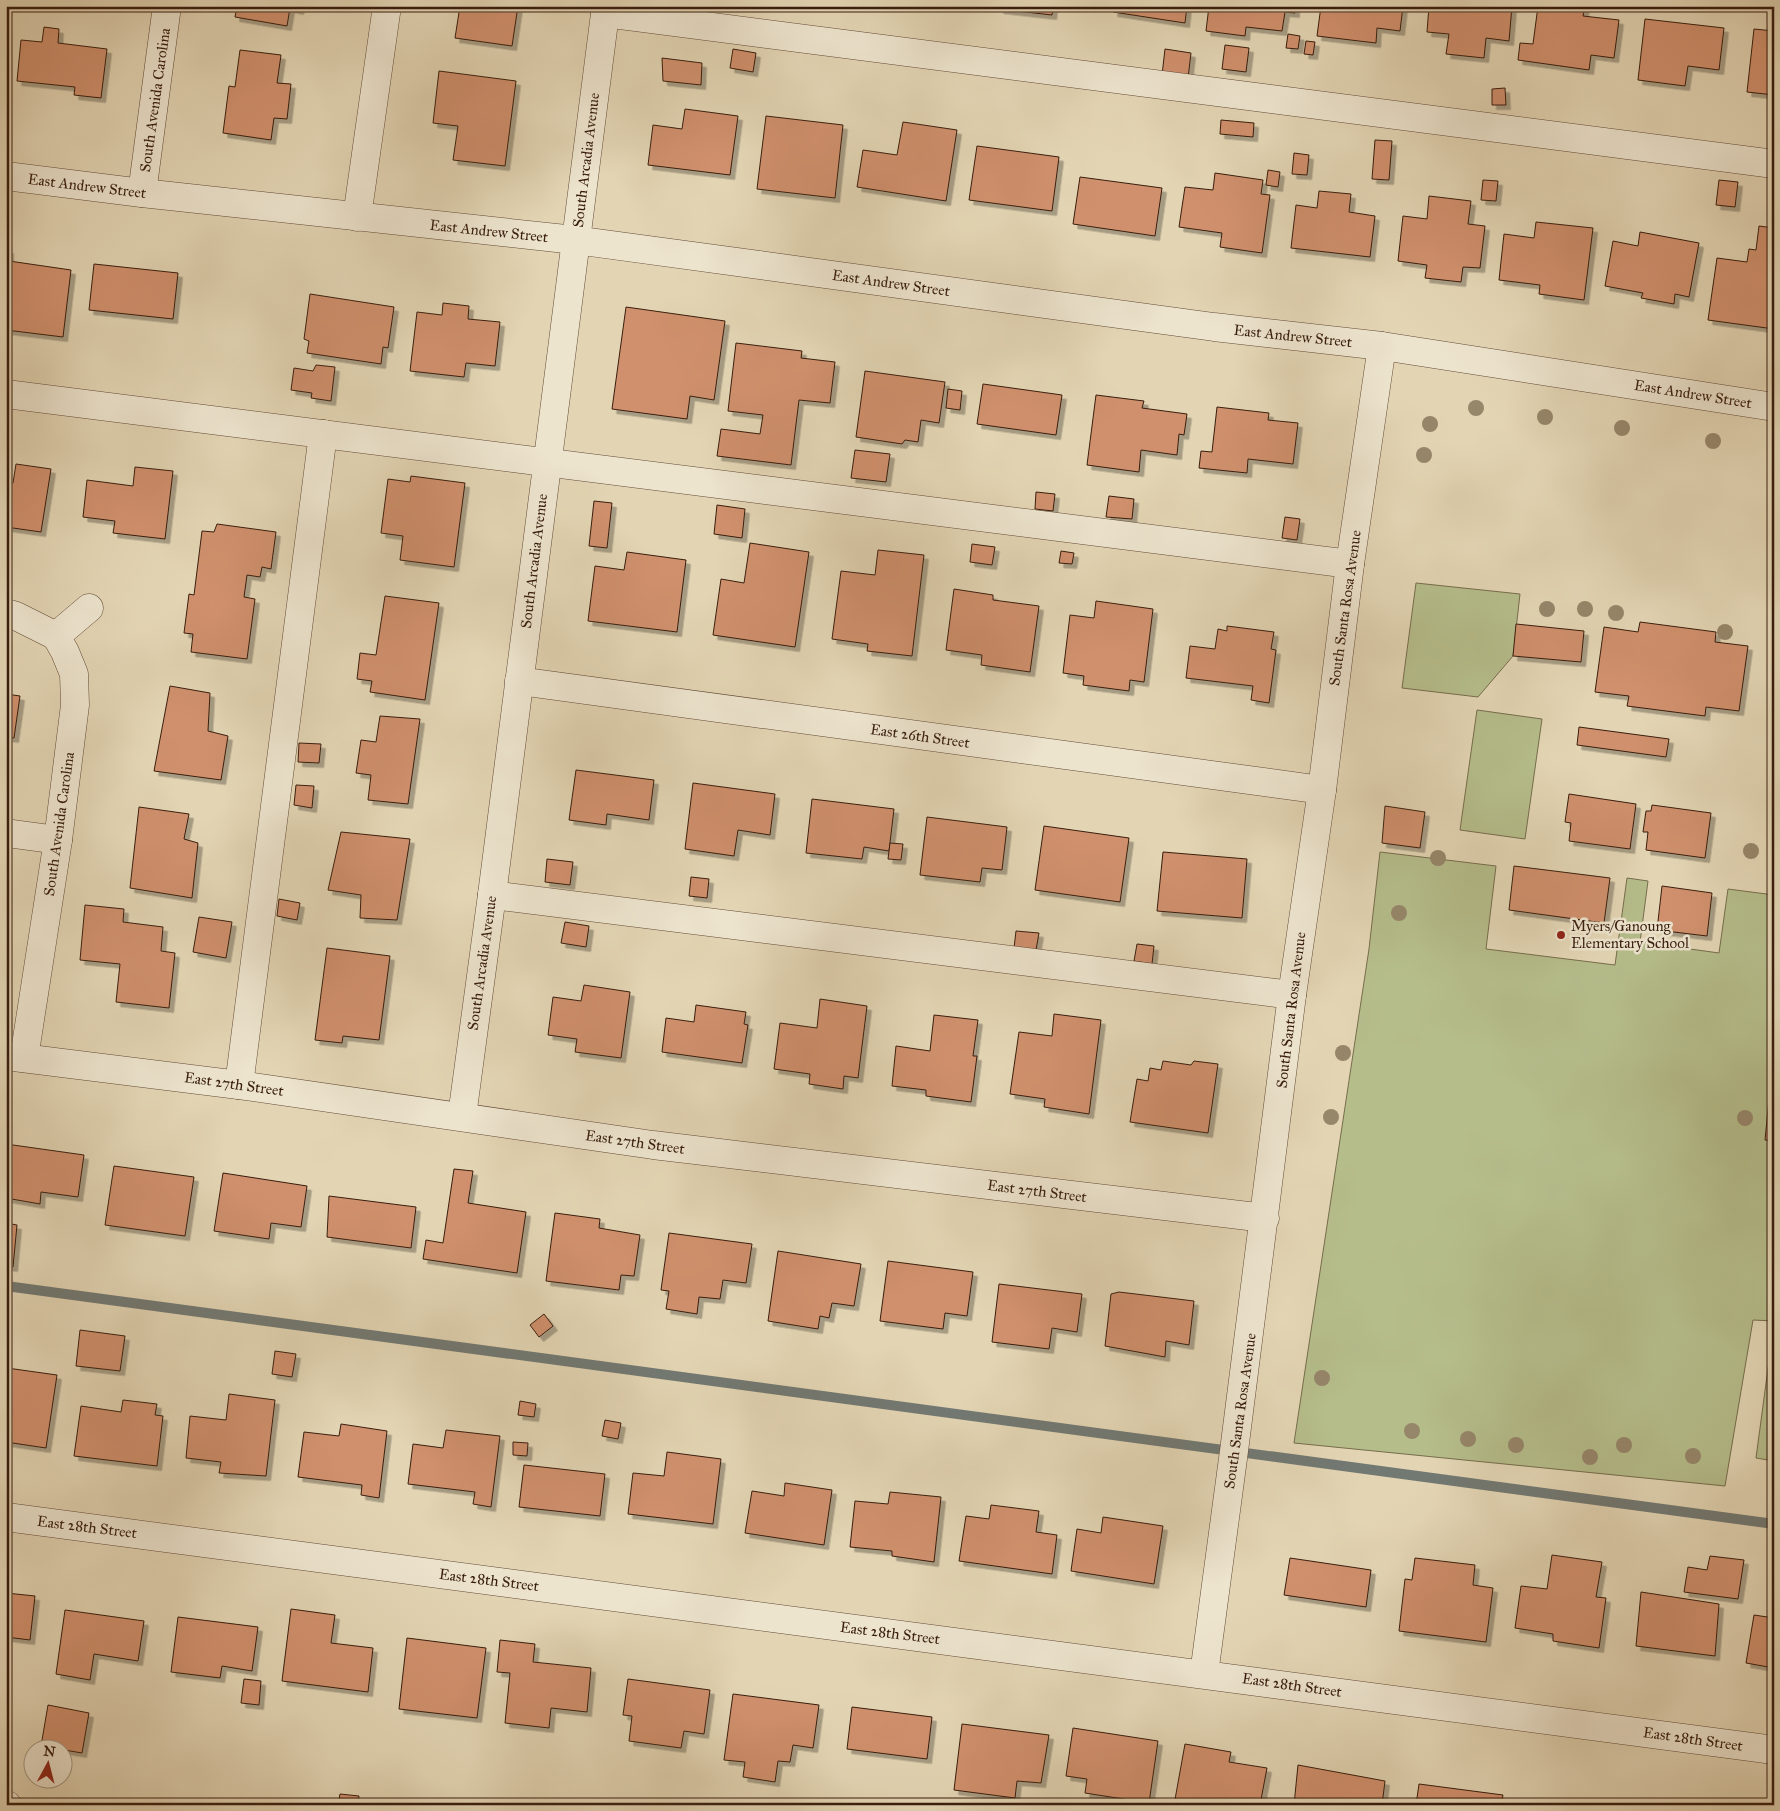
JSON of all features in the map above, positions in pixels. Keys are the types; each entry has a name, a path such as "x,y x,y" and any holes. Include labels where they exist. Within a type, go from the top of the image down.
{"street":[{"name":"South Avenida Carolina","path":"142,193 168,6"},
{"path":"357,216 387,6"},
{"path":"605,10 1774,164"},
{"name":"South Arcadia Avenue","path":"462,1116 605,10"},
{"name":"East Andrew Street","path":"6,176 142,193 576,240 1204,326 1382,346 1774,407"},
{"name":"South Santa Rosa Avenue","path":"1204,1674 1265,1218 1292,995 1322,790 1350,564 1382,346"},
{"path":"6,394 1350,564"},
{"path":"239,1085 323,434"},
{"path":"6,613 56,636 89,608"},
{"name":"South Avenida Carolina","path":"15,1057 58,840 75,705 74,674 56,636"},
{"name":"East 26th Street","path":"519,682 1322,790"},
{"path":"6,833 58,840"},
{"path":"492,895 1292,995"},
{"name":"East 27th Street","path":"15,1057 239,1085 653,1145 1265,1218"},
{"name":"East 28th Street","path":"6,1517 1774,1750"}],"green space":[{"path":"1416,583 1520,594 1513,656 1478,697 1402,688"},
{"path":"1477,710 1542,719 1525,839 1460,830"},
{"path":"1380,852 1496,866 1486,949 1615,965 1627,878 1648,881 1640,942 1719,953 1728,889 1774,895 1774,1321 1753,1320 1725,1486 1294,1443 1369,949"},
{"path":"1774,1331 1774,1461 1756,1458"}],"building":[{"path":"237,6 300,6 299,10 290,8 287,26 235,17"},
{"path":"460,6 518,6 512,46 455,38"},
{"path":"999,6 1053,6 1052,15 999,9"},
{"path":"1114,6 1187,6 1185,23 1113,12"},
{"path":"1209,6 1295,6 1295,13 1285,12 1282,31 1246,27 1245,36 1206,31"},
{"path":"1321,6 1403,6 1400,31 1377,28 1376,43 1317,36"},
{"path":"1429,6 1512,6 1509,41 1486,38 1484,58 1446,54 1449,34 1427,32"},
{"path":"1538,6 1585,6 1583,16 1619,20 1614,58 1591,55 1589,70 1518,60 1520,43 1533,44"},
{"path":"1645,19 1724,28 1719,70 1688,66 1685,86 1638,80"},
{"path":"44,27 59,29 58,43 107,49 101,98 74,95 75,87 17,81 21,40 42,42"},
{"path":"1754,29 1774,31 1774,95 1747,92"},
{"path":"1288,34 1300,36 1298,49 1286,48"},
{"path":"1306,41 1315,42 1313,55 1304,54"},
{"path":"1225,45 1249,48 1246,72 1222,69"},
{"path":"733,49 756,53 753,72 730,68"},
{"path":"1165,49 1191,53 1188,78 1162,75"},
{"path":"240,50 281,55 277,83 291,84 287,119 274,118 271,140 223,133 229,86 235,87"},
{"path":"662,58 702,63 701,85 663,81"},
{"path":"439,71 516,81 505,166 453,160 458,126 433,123"},
{"path":"1505,88 1506,105 1492,105 1492,89"},
{"path":"685,109 738,116 730,175 648,165 653,125 682,129"},
{"path":"766,116 843,125 835,198 757,189"},
{"path":"1221,120 1254,123 1253,137 1220,134"},
{"path":"903,122 957,130 946,201 857,187 863,150 897,155"},
{"path":"1375,140 1392,141 1389,180 1372,179"},
{"path":"977,146 1059,157 1052,211 969,200"},
{"path":"1294,153 1309,155 1307,175 1292,174"},
{"path":"1268,170 1280,172 1278,187 1266,185"},
{"path":"1215,173 1263,180 1261,194 1270,195 1262,253 1220,247 1222,233 1179,227 1185,187 1213,190"},
{"path":"1080,177 1162,188 1155,236 1073,224"},
{"path":"1483,180 1498,181 1496,201 1481,200"},
{"path":"1719,180 1738,182 1735,207 1716,205"},
{"path":"1319,191 1351,194 1349,212 1375,216 1370,257 1291,248 1296,205 1317,208"},
{"path":"1429,196 1471,201 1468,224 1485,226 1480,268 1463,267 1461,282 1425,278 1427,265 1398,261 1403,216 1427,219"},
{"path":"1536,222 1593,228 1584,300 1539,294 1540,285 1499,280 1504,234 1534,238"},
{"path":"1759,226 1774,228 1774,329 1708,320 1717,258 1747,262 1749,249 1756,250"},
{"path":"1640,232 1699,243 1689,297 1675,294 1674,304 1641,298 1643,293 1605,286 1613,241 1638,246"},
{"path":"6,249 9,249 9,261 71,270 63,337 6,330"},
{"path":"94,264 178,273 173,319 89,310"},
{"path":"310,294 394,307 388,348 383,347 381,364 307,353 309,341 304,339"},
{"path":"443,303 469,306 468,319 500,322 495,366 466,363 464,377 410,371 417,312 442,315"},
{"path":"626,307 725,321 714,400 690,396 687,419 612,409"},
{"path":"736,343 802,351 801,358 835,362 830,403 799,400 791,465 717,456 721,429 760,434 763,415 728,411"},
{"path":"316,365 335,367 331,401 311,398 312,393 291,390 294,368 313,371"},
{"path":"865,371 945,382 939,423 921,420 918,442 905,440 902,444 856,437"},
{"path":"983,384 1062,395 1056,435 977,424"},
{"path":"948,389 962,391 960,410 946,408"},
{"path":"1096,395 1144,401 1142,408 1187,414 1184,435 1179,434 1177,455 1141,450 1139,472 1087,465"},
{"path":"1217,407 1269,413 1268,420 1298,423 1293,464 1248,459 1247,473 1199,468 1201,451 1212,452"},
{"path":"855,450 890,454 886,482 851,478"},
{"path":"16,464 51,469 41,532 6,527 6,482 13,483"},
{"path":"135,467 173,471 165,539 113,533 115,521 83,517 87,480 133,486"},
{"path":"411,476 465,483 454,567 400,560 403,536 381,533 388,479 410,482"},
{"path":"1036,492 1055,494 1053,511 1035,509"},
{"path":"1109,496 1134,499 1132,519 1106,517"},
{"path":"594,501 612,503 607,548 589,546"},
{"path":"717,505 745,509 742,538 714,534"},
{"path":"1285,517 1300,519 1297,540 1282,538"},
{"path":"217,524 276,532 271,569 262,567 260,577 247,575 244,597 255,599 247,659 191,652 193,634 184,633 189,594 194,595 202,531 214,532"},
{"path":"750,543 809,552 795,647 713,635 721,579 744,583"},
{"path":"972,544 995,547 992,565 970,562"},
{"path":"878,550 924,555 912,656 867,651 868,644 832,639 841,571 875,575"},
{"path":"1061,551 1074,553 1072,564 1059,563"},
{"path":"627,552 686,560 677,632 588,621 595,566 624,570"},
{"path":"954,589 993,595 993,600 1039,606 1030,672 981,665 982,655 946,650"},
{"path":"385,596 439,603 425,700 370,692 372,681 357,679 360,653 376,655"},
{"path":"1096,601 1153,609 1144,682 1130,680 1129,691 1083,685 1084,676 1063,673 1070,615 1094,618"},
{"path":"1640,622 1716,632 1715,642 1748,646 1739,711 1706,707 1705,716 1627,706 1629,696 1595,692 1604,627 1638,632"},
{"path":"1516,624 1584,631 1581,662 1513,656"},
{"path":"1227,626 1274,632 1271,649 1276,650 1269,703 1251,700 1253,686 1186,678 1190,646 1215,649 1218,629 1227,631"},
{"path":"170,686 210,693 208,731 228,736 221,780 154,771"},
{"path":"6,694 20,696 14,738 6,737"},
{"path":"380,716 420,719 408,804 368,800 371,775 356,773 361,740 376,742"},
{"path":"1579,727 1669,739 1666,757 1577,745"},
{"path":"299,743 321,744 319,763 298,762"},
{"path":"576,770 654,780 649,820 607,814 606,825 569,820"},
{"path":"693,783 775,794 770,835 738,830 734,856 685,849"},
{"path":"296,785 314,786 312,808 294,805"},
{"path":"1569,794 1636,804 1630,849 1569,841 1571,823 1565,822"},
{"path":"812,799 894,809 889,851 864,847 862,859 806,853"},
{"path":"1652,805 1711,813 1705,858 1646,850 1648,832 1643,832 1646,811 1651,811"},
{"path":"1385,806 1425,812 1420,848 1382,843"},
{"path":"139,807 189,814 184,839 198,843 192,898 130,888"},
{"path":"927,817 1007,827 1002,870 982,868 980,882 920,875"},
{"path":"1044,826 1129,838 1120,902 1035,890"},
{"path":"341,832 410,839 397,920 360,918 361,895 328,890"},
{"path":"890,843 903,844 901,860 888,859"},
{"path":"1163,852 1247,859 1242,918 1157,911"},
{"path":"547,859 573,862 570,885 545,882"},
{"path":"1514,866 1610,878 1604,923 1509,910"},
{"path":"691,877 709,879 707,898 689,896"},
{"path":"1662,886 1712,893 1707,936 1657,930"},
{"path":"279,899 300,903 297,920 277,916"},
{"path":"85,905 124,909 123,922 163,927 161,951 175,953 169,1008 116,1002 120,964 80,960"},
{"path":"199,917 232,922 226,958 193,952"},
{"path":"565,922 589,926 586,947 561,943"},
{"path":"1016,931 1039,933 1036,950 1014,948"},
{"path":"1137,944 1154,946 1152,964 1134,961"},
{"path":"327,948 390,956 379,1040 343,1036 342,1043 315,1040"},
{"path":"584,985 630,992 621,1058 575,1052 577,1039 548,1035 553,997 581,1001"},
{"path":"820,999 867,1006 858,1078 844,1076 843,1089 809,1084 810,1074 774,1069 780,1023 817,1028"},
{"path":"696,1005 746,1012 744,1024 748,1025 742,1063 662,1052 666,1018 694,1022"},
{"path":"1054,1014 1101,1020 1089,1114 1044,1107 1045,1099 1010,1094 1019,1032 1052,1036"},
{"path":"934,1015 978,1020 973,1056 977,1056 971,1102 926,1096 926,1090 892,1086 896,1046 930,1051"},
{"path":"1163,1061 1191,1065 1194,1061 1218,1064 1208,1133 1130,1122 1137,1079 1148,1081 1150,1068 1161,1070"},
{"path":"1771,1078 1774,1079 1774,1141 1765,1140"},
{"path":"6,1144 84,1155 78,1197 41,1192 40,1204 6,1198"},
{"path":"114,1166 194,1177 185,1236 105,1225"},
{"path":"454,1169 473,1171 468,1203 526,1212 517,1273 423,1259 426,1240 443,1243"},
{"path":"223,1173 307,1186 301,1227 271,1223 269,1239 214,1231"},
{"path":"329,1196 416,1207 411,1248 327,1237"},
{"path":"555,1213 600,1219 599,1228 640,1235 634,1276 621,1275 619,1290 546,1281"},
{"path":"6,1223 17,1225 13,1267 6,1266"},
{"path":"669,1233 752,1244 746,1283 723,1280 720,1299 699,1297 697,1314 666,1309 669,1291 661,1290"},
{"path":"778,1251 861,1264 854,1306 832,1303 829,1318 820,1316 818,1329 768,1321"},
{"path":"888,1261 973,1272 967,1316 945,1313 943,1329 880,1321"},
{"path":"999,1284 1082,1294 1077,1332 1052,1328 1049,1349 992,1342"},
{"path":"1119,1292 1194,1301 1189,1345 1166,1341 1165,1357 1105,1346 1111,1294"},
{"path":"544,1314 553,1326 539,1337 530,1325"},
{"path":"80,1330 125,1336 120,1371 76,1366"},
{"path":"275,1351 296,1354 292,1377 272,1374"},
{"path":"7,1368 57,1375 46,1448 6,1442"},
{"path":"229,1394 275,1400 266,1476 219,1473 221,1462 186,1458 190,1416 226,1420"},
{"path":"123,1400 157,1404 155,1415 163,1416 157,1466 74,1456 81,1406 121,1412"},
{"path":"520,1401 536,1404 534,1417 518,1415"},
{"path":"605,1420 621,1423 618,1439 602,1436"},
{"path":"341,1424 387,1431 379,1498 361,1495 362,1485 298,1477 304,1432 339,1436"},
{"path":"446,1430 500,1436 491,1507 473,1504 475,1492 408,1484 413,1444 443,1448"},
{"path":"513,1442 528,1443 527,1456 513,1455"},
{"path":"667,1452 721,1459 713,1524 628,1514 633,1473 664,1476"},
{"path":"524,1465 605,1474 600,1516 519,1507"},
{"path":"785,1483 832,1490 824,1545 745,1533 752,1491 784,1496"},
{"path":"890,1492 941,1497 934,1562 892,1556 892,1551 850,1547 855,1501 888,1504"},
{"path":"991,1505 1039,1511 1036,1532 1057,1535 1052,1574 959,1561 966,1516 989,1519"},
{"path":"1103,1517 1163,1526 1154,1584 1071,1571 1077,1529 1101,1533"},
{"path":"1552,1555 1602,1562 1596,1597 1606,1598 1599,1648 1553,1641 1553,1634 1515,1628 1521,1586 1547,1589"},
{"path":"1710,1556 1744,1560 1738,1599 1684,1592 1688,1567 1707,1570"},
{"path":"1290,1558 1371,1570 1366,1607 1284,1595"},
{"path":"1415,1558 1475,1565 1473,1585 1493,1588 1486,1642 1399,1631 1405,1579 1412,1580"},
{"path":"1641,1592 1719,1604 1715,1656 1636,1646"},
{"path":"6,1593 35,1596 30,1640 6,1637"},
{"path":"291,1609 335,1615 331,1643 373,1648 368,1692 282,1681"},
{"path":"65,1610 144,1621 138,1661 94,1654 90,1680 56,1674"},
{"path":"1754,1615 1774,1618 1774,1668 1746,1663"},
{"path":"178,1617 258,1627 252,1671 222,1666 220,1678 171,1672"},
{"path":"407,1638 486,1648 477,1718 399,1709"},
{"path":"500,1640 535,1644 533,1662 591,1668 587,1712 551,1708 549,1728 505,1723 510,1673 497,1672"},
{"path":"244,1679 261,1681 259,1705 241,1703"},
{"path":"628,1679 710,1690 704,1734 684,1731 681,1748 629,1741 632,1716 623,1715"},
{"path":"733,1694 819,1705 813,1748 793,1745 790,1762 778,1761 775,1782 743,1777 745,1762 724,1760"},
{"path":"48,1705 89,1713 82,1753 72,1751 72,1738 42,1738"},
{"path":"852,1707 932,1717 927,1759 847,1749"},
{"path":"962,1724 1049,1735 1041,1783 1017,1781 1015,1798 954,1790"},
{"path":"1073,1728 1158,1741 1149,1803 1085,1793 1087,1779 1066,1776"},
{"path":"1185,1744 1231,1752 1229,1762 1267,1768 1260,1805 1174,1805"},
{"path":"1298,1765 1385,1781 1382,1805 1294,1805"},
{"path":"1419,1784 1503,1795 1501,1805 1416,1805"},
{"path":"340,1794 359,1796 358,1805 338,1805"}],"waterway":[{"path":"6,1286 1774,1524"}],"place":[{"name":"Myers/Ganoung Elementary School","path":"1561,935"}]}
